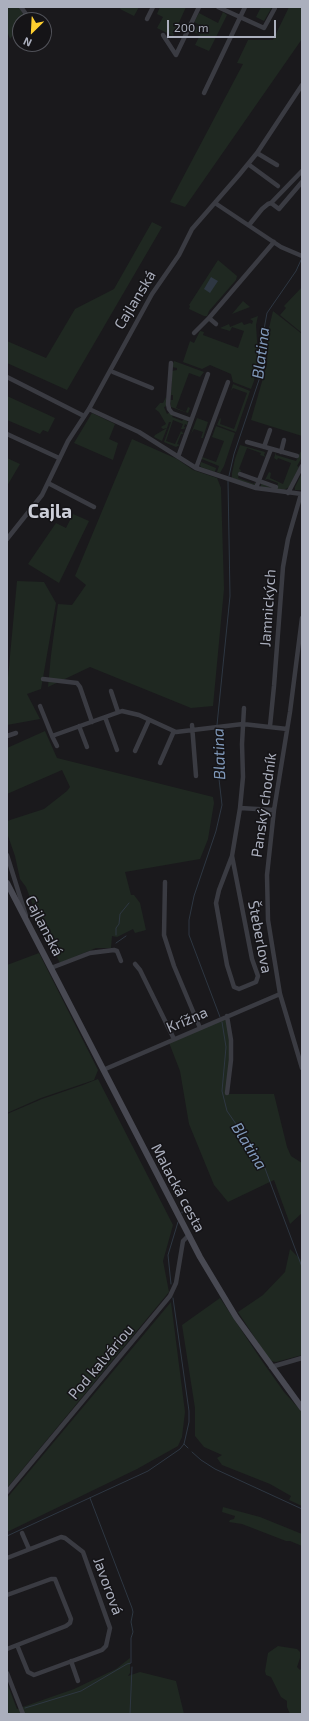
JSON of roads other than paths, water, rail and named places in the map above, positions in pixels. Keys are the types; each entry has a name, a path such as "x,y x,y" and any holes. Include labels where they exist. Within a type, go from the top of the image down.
{"main road":[{"name":"Cajlanská","path":"8,886 50,968"},
{"name":"Malacká cesta","path":"50,968 188,1235 217,1287 271,1367 302,1408"}],"street":[{"path":"147,19 153,7"},
{"path":"163,35 176,56 199,7"},
{"path":"218,7 264,28 275,8"},
{"path":"204,93 245,7"},
{"name":"Cajlanská","path":"7,539 36,504 48,484 68,441 89,409 152,294 178,255 192,229 257,153 302,85"},
{"path":"257,153 277,165"},
{"path":"248,164 278,186"},
{"path":"248,225 302,171"},
{"path":"271,203 278,209 302,182"},
{"path":"215,203 274,242 301,255"},
{"path":"194,333 274,242"},
{"path":"208,318 216,324"},
{"path":"171,363 168,404 169,409 172,413 191,420"},
{"path":"113,372 152,388"},
{"path":"178,457 208,374"},
{"path":"7,377 84,416"},
{"path":"196,468 228,382"},
{"path":"89,409 144,435 196,468 256,488 301,494"},
{"path":"264,447 270,430"},
{"path":"7,434 59,458"},
{"path":"281,452 284,440"},
{"path":"247,442 297,456"},
{"path":"256,488 271,449"},
{"path":"288,492 302,466"},
{"path":"240,474 276,487"},
{"path":"48,484 94,507"},
{"name":"Jamnických","path":"270,726 283,567 288,539 301,494"},
{"name":"Panský chodník","path":"302,618 274,810 268,867 267,904 270,935 280,994 302,1068"},
{"path":"43,679 77,683 80,687 92,722"},
{"path":"111,691 118,712"},
{"path":"40,706 57,746"},
{"name":"Šteberlova","path":"232,856 252,959 258,976 256,982 239,989 234,987 227,965 216,908 216,897 232,856 240,808 243,777 242,744 244,708"},
{"path":"52,736 118,712 134,713 174,731 192,727 211,728 243,724 287,729"},
{"path":"105,717 117,750"},
{"path":"135,751 149,720"},
{"path":"79,726 87,747"},
{"path":"192,727 196,776"},
{"path":"160,763 174,731"},
{"path":"7,736 16,733"},
{"path":"240,808 274,810"},
{"name":"Cajlanská","path":"7,856 17,885 8,886"},
{"path":"227,870 236,873"},
{"path":"165,882 164,935 174,966 200,1028"},
{"path":"17,885 28,923"},
{"path":"50,968 90,953 114,950 121,961"},
{"path":"135,964 140,970 174,1039"},
{"name":"Krížna","path":"103,1070 280,994"},
{"path":"226,1017 231,1040 231,1060 227,1093"},
{"name":"Pod kalváriou","path":"7,1492 170,1296 176,1283 183,1241 188,1235"},
{"path":"271,1367 302,1358"},
{"path":"22,1534 29,1549"},
{"name":"Javorová","path":"7,1558 61,1537 65,1538 82,1550 110,1623 106,1646 102,1650 36,1675 32,1675 28,1672 17,1645"},
{"path":"7,1595 51,1579 55,1579 71,1619 70,1623 66,1626 7,1649"},
{"path":"71,1661 78,1681"},
{"path":"7,1673 22,1714"}],"water":[{"path":"211,277 218,281 210,293 204,289"}],"waterway":[{"name":"Blatina","path":"229,476 234,454 261,374 262,340 267,313 296,271 301,260"},
{"name":"Blatina","path":"217,725 230,596 228,481"},
{"name":"Blatina","path":"216,730 216,753 222,805 216,831 194,896 189,920 189,935 220,1017"},
{"path":"116,935 116,928 119,924 120,914 129,903"},
{"path":"116,943 126,936"},
{"name":"Blatina","path":"222,1022 226,1047 222,1091 227,1111 263,1163 302,1267"},
{"path":"171,1284 168,1255 178,1222"},
{"path":"7,1536 148,1471 180,1449 184,1444 189,1422 189,1411 173,1298"},
{"path":"184,1444 188,1448"},
{"path":"192,1452 215,1469 302,1509"},
{"path":"25,1708 81,1691 131,1663 131,1638 133,1632 131,1622 133,1612 90,1498"},
{"path":"130,1714 132,1667"}],"district":[{"name":"Cajla","path":"50,512"}]}
